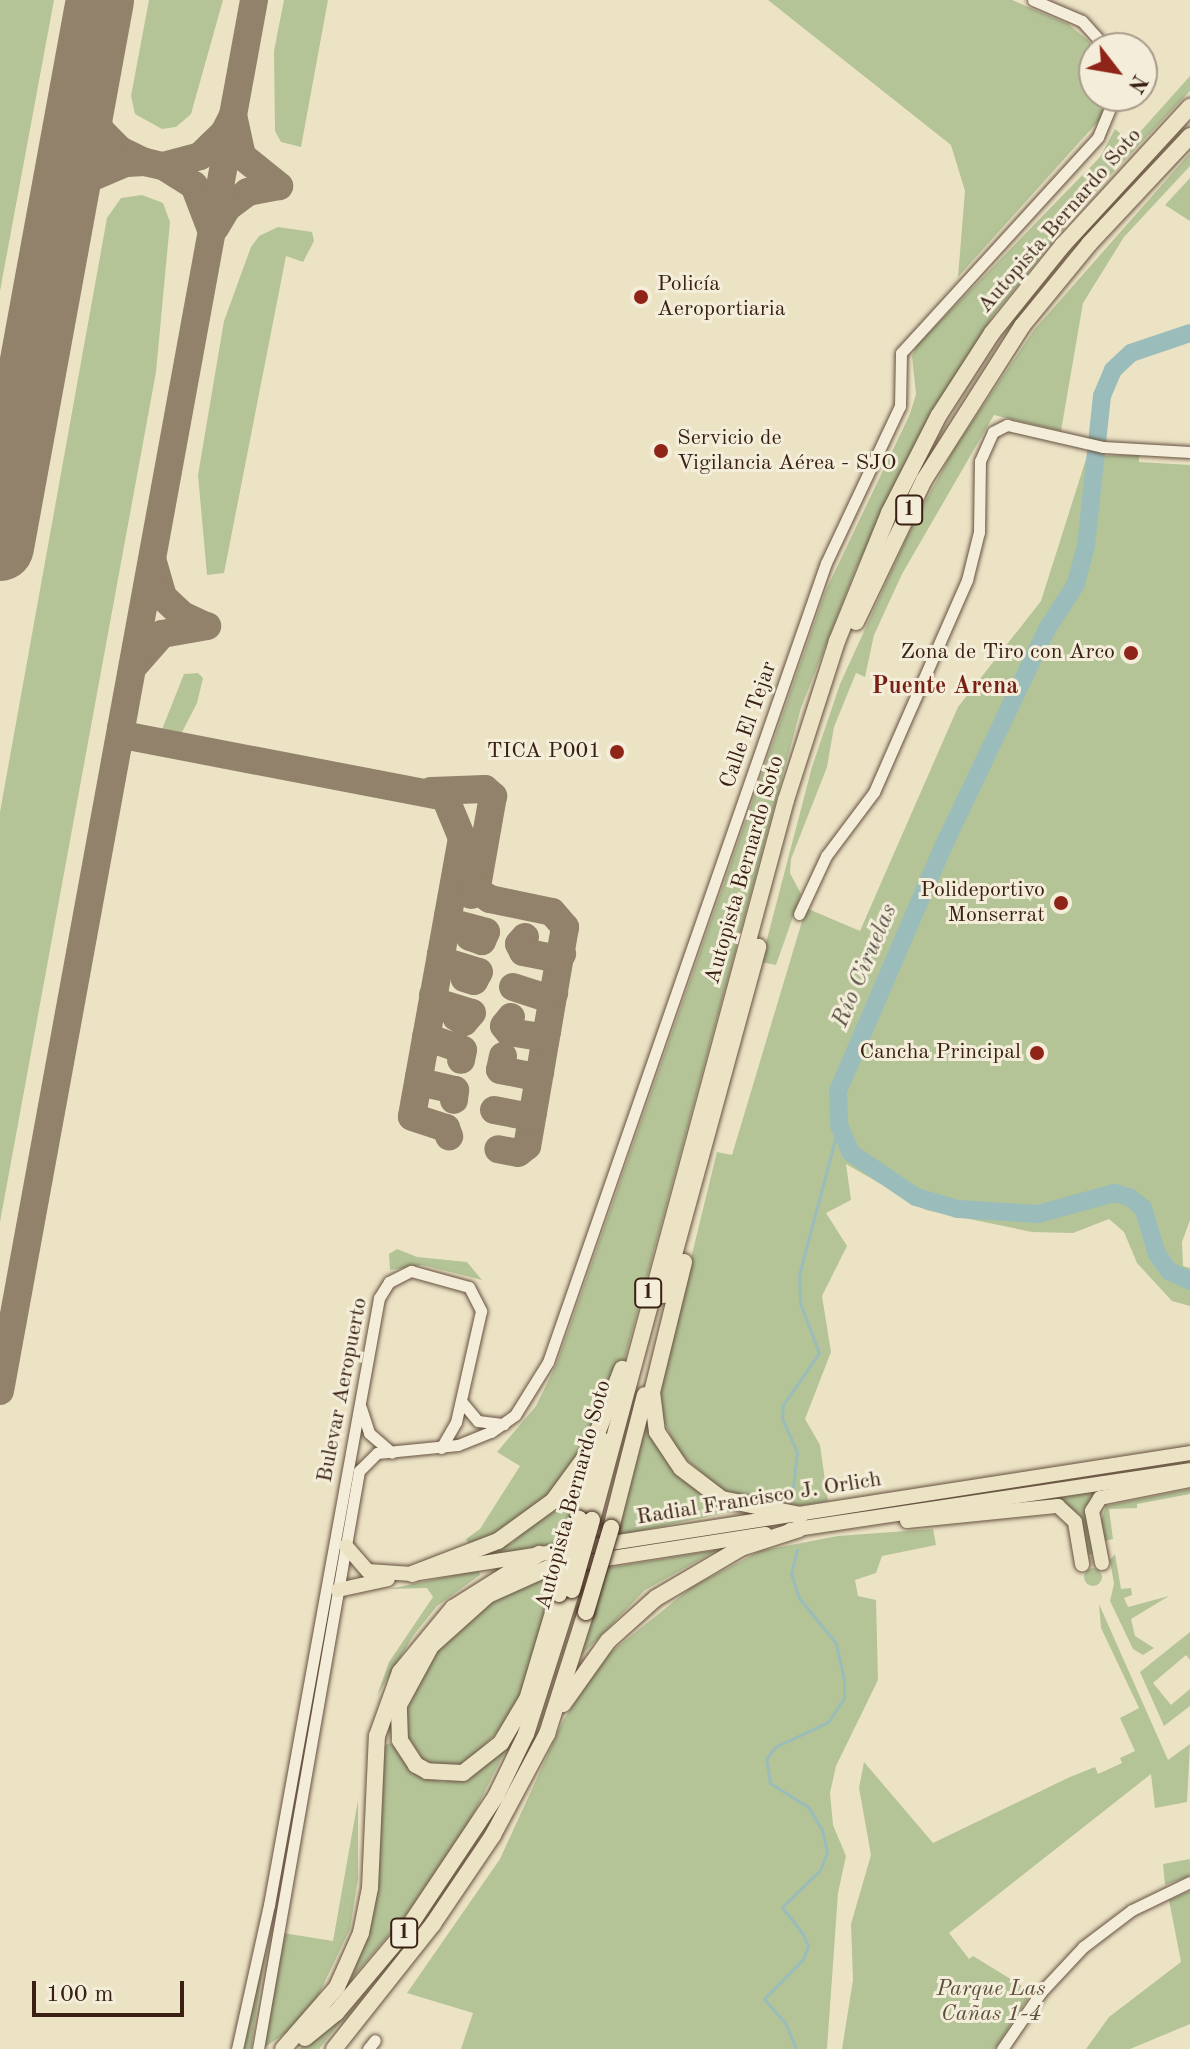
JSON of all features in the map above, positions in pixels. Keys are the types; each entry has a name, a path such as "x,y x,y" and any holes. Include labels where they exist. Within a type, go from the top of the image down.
{"highway":[{"name":"Autopista Bernardo Soto","path":"503,1798 596,1522 812,715 889,513 939,415 992,333 1063,245 1190,107"},
{"name":"Autopista Bernardo Soto","path":"679,1220 834,680 871,588 924,480 1022,326 1089,244 1190,136"},
{"path":"756,953 743,1034 657,1365 652,1410 662,1444 706,1489 739,1506 799,1522"},
{"name":"1","path":"622,1369 679,1220"},
{"name":"Autopista Bernardo Soto","path":"503,1798 547,1734 586,1612 596,1522 622,1369"},
{"path":"412,1574 498,1541 553,1501 591,1449 622,1369"},
{"name":"Autopista Bernardo Soto","path":"503,1798 511,1752 527,1699 596,1522"},
{"path":"547,1734 594,1657 656,1598 730,1553 799,1522"},
{"path":"527,1699 501,1743 463,1773 427,1771 400,1740 399,1705 431,1646 488,1595 544,1561"},
{"path":"285,2049 337,1987 361,1933 370,1888 377,1736 396,1681 414,1650 453,1608 544,1561"},
{"name":"Autopista Bernardo Soto","path":"503,1798 571,1591"},
{"name":"1","path":"285,2049 336,2013 410,1925 503,1798"},
{"name":"1","path":"334,2049 441,1913 503,1798"}],"main road":[{"name":"Radial Francisco J. Orlich","path":"346,1546 368,1571 412,1574 544,1561 799,1522 1190,1453"},
{"name":"Radial Francisco J. Orlich","path":"799,1522 823,1526 1190,1470"},
{"path":"1102,1563 1092,1511 1100,1498 1190,1480"},
{"path":"823,1526 961,1518 1058,1506 1075,1522 1082,1564"},
{"path":"338,1590 412,1574"}],"street":[{"path":"1033,0 1082,21 1092,32"},
{"name":"Calle El Tejar","path":"441,1448 475,1440 505,1424 548,1362 582,1276 826,563 900,406 901,353 1098,137 1108,112"},
{"path":"799,914 826,856 874,792 967,580 979,532 980,461 985,444 997,428 1007,425 1103,447 1190,452"},
{"name":"Bulevar Aeropuerto","path":"237,2049 267,1916 379,1298 389,1282 411,1271 458,1281 476,1294 481,1311 453,1431 441,1448 371,1455 359,1471 258,2049"},
{"path":"461,1401 478,1421 505,1424"},
{"path":"360,1403 369,1433 392,1453"},
{"path":"1002,2049 1041,1992 1083,1947 1132,1910 1190,1882"}],"green space":[{"path":"0,0 54,0 0,291"},
{"path":"149,0 223,0 191,114 176,127 162,129 135,114 131,96"},
{"path":"284,0 328,0 301,147 281,142 275,131 274,51"},
{"path":"768,0 1012,0 1068,24 1078,32 1078,112 1103,112 1102,117 958,277 965,191 951,145"},
{"path":"1190,76 1190,91 1087,200 992,317 928,424 856,568 801,708 617,1387 582,1460 529,1514 471,1548 466,1539 480,1529 520,1466 497,1452 536,1406 557,1363 826,590 910,414 916,394 912,356 917,345 1100,157 1115,129 1131,142"},
{"path":"1190,153 1190,166 1124,237 1083,303 1061,431 994,415 902,574 874,635 865,677 856,673 834,727 827,767 791,859 790,873 801,894 776,965 761,962 812,767 840,684 913,524 954,449 1034,330"},
{"path":"1190,178 1190,221 1165,205"},
{"path":"142,195 163,203 170,222 156,372 0,1222 0,812 107,218 121,198"},
{"path":"278,227 312,232 314,241 303,262 286,256 224,573 207,575 198,475 224,321 251,247 259,236"},
{"name":"Polideportivo Monserrat","path":"1139,455 1139,462 1190,465 1190,1220 1182,1242 1183,1266 1190,1268 1190,1306 1172,1301 1137,1263 1124,1232 1109,1219 1073,1233 1032,1232 926,1210 846,1164 851,1200 826,1213 847,1246 822,1296 831,1352 805,1419 820,1445 828,1501 788,1508 730,1497 678,1452 662,1417 659,1389 717,1152 732,1155 806,908 860,931 958,707 1041,601 1087,456"},
{"path":"198,673 203,678 197,703 180,736 161,732 184,674"},
{"path":"397,1249 417,1257 467,1262 482,1280 422,1265 390,1270 389,1254"},
{"path":"646,1424 668,1464 706,1499 730,1512 616,1536"},
{"path":"588,1467 568,1541 459,1562 512,1543"},
{"path":"1107,1489 1099,1494 1093,1554 1084,1555 1079,1514 1055,1498"},
{"path":"1190,1489 1190,1494 1137,1504 1137,1508 1109,1509 1113,1539 1104,1541 1101,1521 1106,1506"},
{"path":"933,1529 936,1545 882,1556 876,1573 855,1580 858,1596 876,1600 878,1680 836,1766 830,1793 833,1825 846,1856 838,1893 827,2049 461,2049 473,2013 407,1993 500,1859 564,1719 606,1656 692,1587 760,1551 838,1536"},
{"path":"717,1550 645,1590 579,1658 607,1568"},
{"path":"1115,1554 1121,1589 1131,1588 1132,1595 1124,1598 1128,1607 1169,1596 1131,1619 1135,1636 1154,1648 1143,1655 1133,1649 1110,1601 1114,1584 1110,1560"},
{"path":"1093,1568 1102,1577 1093,1586 1084,1577"},
{"path":"479,1570 480,1575 437,1606 413,1636 377,1696 389,1662 433,1597 427,1588 389,1589"},
{"path":"560,1572 513,1717 466,1763 453,1769 424,1761 406,1734 404,1716 430,1661 443,1643 504,1591"},
{"name":"Parque Las Cañas 1-4","path":"1099,1604 1168,1760 1190,1744 1187,1802 1155,1808 1151,1774 949,1933 969,1959 973,1956 1032,1992 995,2049 842,2049 853,1980 851,1924 871,1855 859,1788 864,1762 933,1843 1070,1777 1095,1767 1098,1774 1122,1763 1120,1758 1135,1751 1120,1718 1139,1708 1101,1628"},
{"path":"1190,1632 1190,1660 1186,1655 1153,1683 1171,1705 1190,1689 1190,1706 1164,1726 1140,1672"},
{"path":"512,1737 467,1827 406,1915 351,1979 364,1942 384,1746 390,1743 432,1779 443,1782 468,1775"},
{"path":"358,1800 358,1879 350,1929 318,1996 287,2032 262,2049 283,1933 333,1941"},
{"path":"1190,1859 1190,1876 1165,1885 1163,1864"},
{"path":"1190,1891 1190,2024 1130,2049 1086,2049 1109,2017 1181,1962 1169,1900"},
{"path":"268,1933 251,2049 241,2049"},
{"path":"374,1980 319,2049 299,2049"}],"waterway":[{"name":"Río Ciruelas","path":"1190,333 1131,353 1113,370 1102,396 1086,546 1076,584 1047,629 943,847 838,1091 839,1125 851,1153 916,1197 958,1209 1038,1214 1114,1193 1129,1197 1143,1208 1157,1254 1169,1271 1190,1281"},
{"path":"792,1496 797,1452 782,1418 783,1405 819,1353 800,1303 799,1275 839,1125"},
{"path":"796,2049 786,2024 764,1999 803,1959 808,1946 803,1934 782,1907 820,1870 827,1853 822,1830 808,1807 770,1783 766,1759 775,1747 828,1722 844,1698 844,1679 836,1643 799,1598 791,1574 797,1550"}],"taxiway":[{"path":"0,1391 254,0"},
{"path":"84,89 101,131 120,150 145,162"},
{"path":"163,166 200,156 224,133 233,115 242,156 279,186 248,192 227,208 215,228"},
{"path":"61,212 90,178 126,163 145,162 163,166 194,185 210,227"},
{"path":"153,562 163,597 182,615 206,626"},
{"path":"133,667 162,634 207,626"},
{"path":"121,728 128,736 445,797 462,838 412,1117 446,1128 449,1136"},
{"path":"431,791 485,789 493,796 477,887 471,895"},
{"path":"460,853 475,889 490,899 552,912 565,927 527,1146 518,1153 498,1149"},
{"path":"448,916 453,923 486,932 482,941 470,937"},
{"path":"525,937 519,944 523,952 553,958 562,954"},
{"path":"441,954 446,962 479,972 474,981 464,978"},
{"path":"513,987 547,998 554,993"},
{"path":"433,995 439,1003 472,1013 464,1022 456,1017"},
{"path":"511,1017 504,1026 509,1032 542,1037 547,1031"},
{"path":"426,1037 463,1050 461,1060"},
{"path":"503,1056 500,1070 530,1076 540,1072"},
{"path":"419,1077 424,1083 455,1090 454,1100"},
{"path":"494,1110 525,1116 533,1112"}],"runway":[{"path":"0,547 100,0"}],"place":[{"name":"Policía Aeroportiaria","path":"641,297"},
{"name":"Servicio de Vigilancia Aérea - SJO","path":"661,451"},
{"name":"Zona de Tiro con Arco","path":"1131,653"},
{"name":"TICA P001","path":"617,752"},
{"name":"Polideportivo Monserrat","path":"1061,903"},
{"name":"Cancha Principal","path":"1037,1053"}],"district":[{"name":"Puente Arena","path":"945,688"}]}
